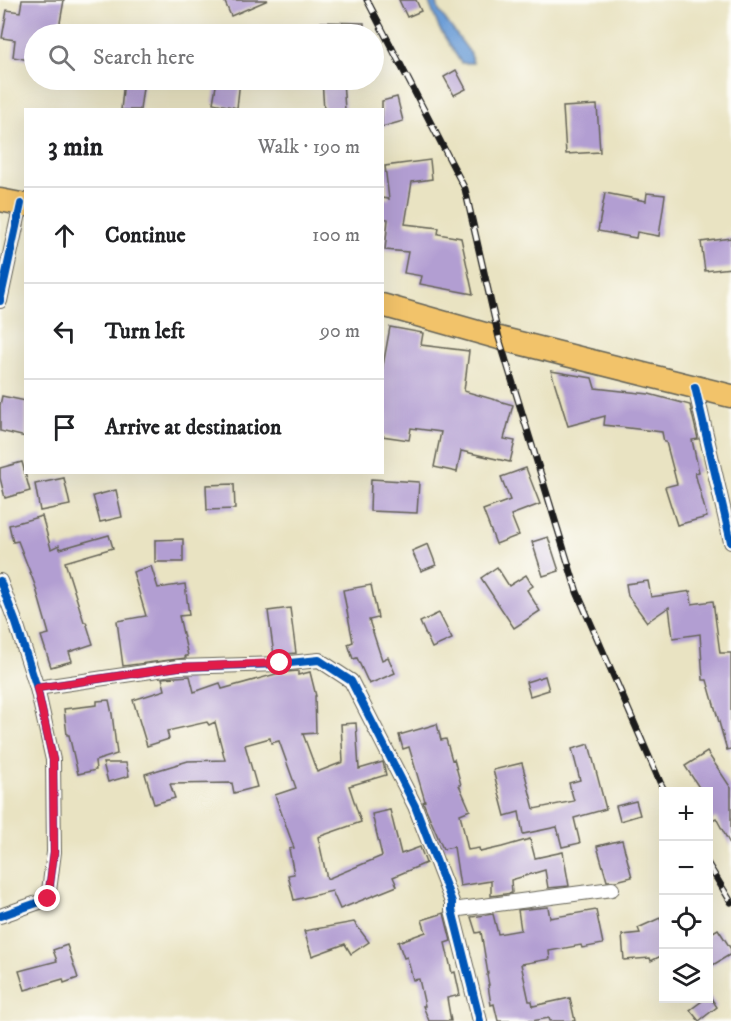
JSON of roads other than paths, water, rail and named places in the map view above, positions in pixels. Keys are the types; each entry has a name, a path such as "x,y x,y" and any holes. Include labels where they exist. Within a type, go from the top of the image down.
{"highway":[{"path":"384,306 500,338 731,396"}],"street":[{"path":"0,301 15,203"},
{"path":"695,387 731,542"},
{"path":"0,581 4,607 37,688 53,760 54,852 48,899 0,916"},
{"path":"37,688 178,667 320,660 351,681 415,806 452,902 452,910 480,1021"},
{"path":"452,910 612,889"}],"water":[{"path":"428,0 436,0 439,11 471,54 473,63 461,63 439,28"}],"railway":[{"path":"367,0 379,24"},
{"path":"384,33 465,189 499,338 577,592 662,787"},
{"path":"713,872 731,902"}]}
